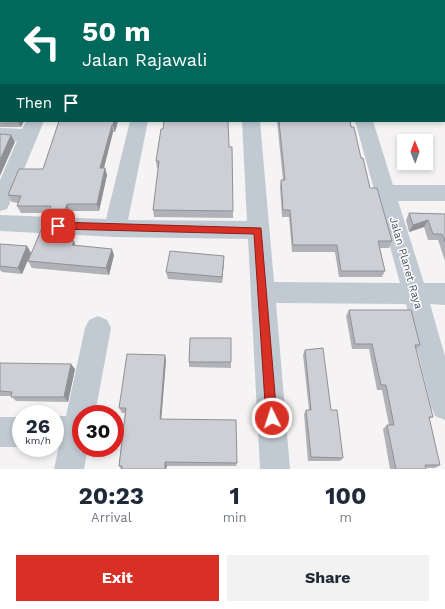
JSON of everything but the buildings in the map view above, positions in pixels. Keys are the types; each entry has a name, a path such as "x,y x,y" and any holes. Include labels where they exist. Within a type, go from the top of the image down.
{"street":[{"path":"115,228 139,122"},
{"path":"251,122 275,469"},
{"name":"Jalan Planet Raya","path":"364,122 415,293 445,406"},
{"path":"0,134 31,128"},
{"path":"0,203 31,128"},
{"path":"386,193 445,193"},
{"path":"0,224 115,228 258,230"},
{"path":"263,292 445,294"},
{"path":"69,469 66,431 98,328"},
{"path":"0,432 12,432"}],"route":[{"path":"58,226 258,230 272,418"}]}
